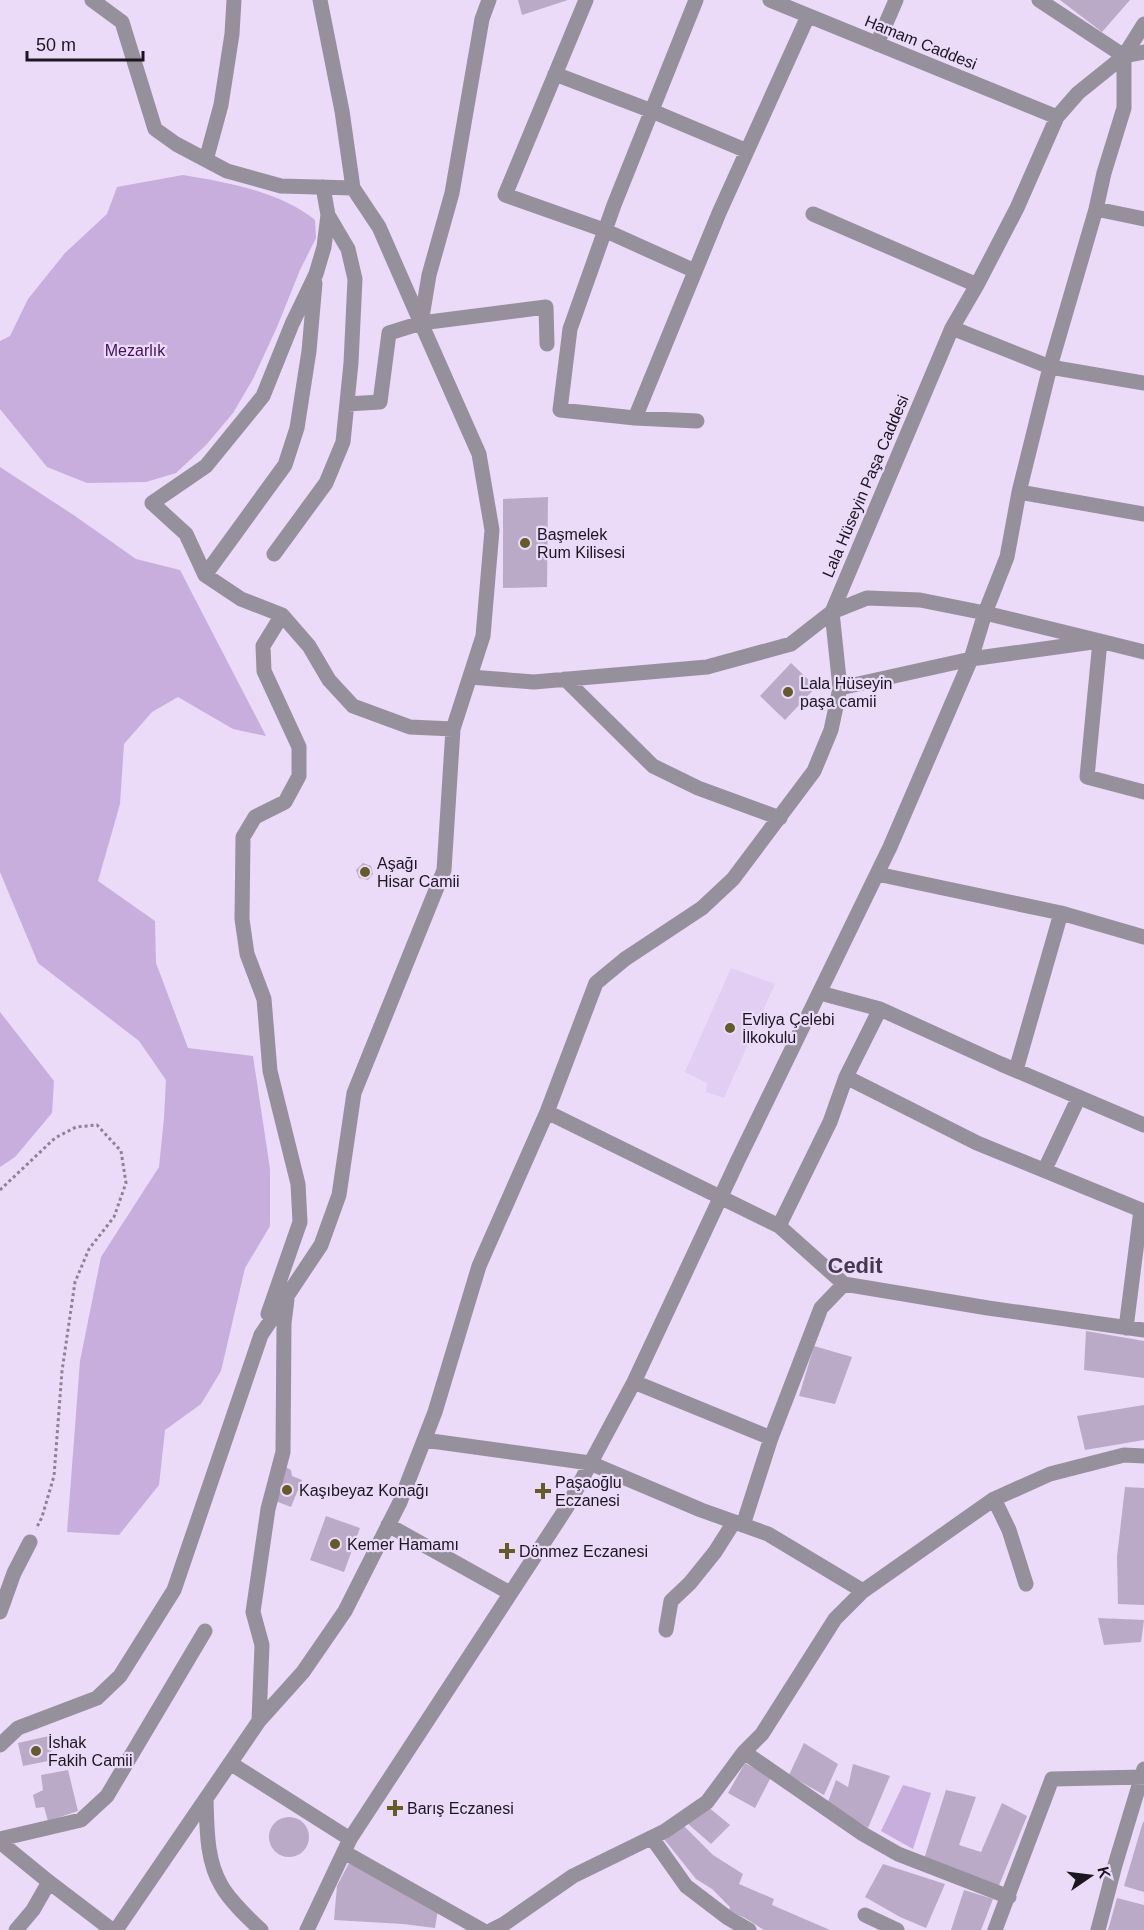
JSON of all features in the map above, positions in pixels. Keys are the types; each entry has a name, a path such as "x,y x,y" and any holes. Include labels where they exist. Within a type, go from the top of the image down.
{"street":[{"path":"92,0 122,22 155,129 176,144 227,171 280,186 353,188"},
{"path":"206,160 221,105 232,34 234,0"},
{"path":"261,1335 321,1245 339,1195 354,1093 444,870 453,729 483,636 492,530 479,454 379,227 353,188 342,111 320,0"},
{"path":"421,323 429,275 452,193 482,19 489,0"},
{"path":"586,0 505,195 604,230 695,271"},
{"path":"696,0 604,230 570,329 560,410 697,422"},
{"name":"Hamam Caddesi","path":"771,0 1058,117"},
{"path":"877,44 896,0"},
{"path":"1039,0 1124,56 1144,52"},
{"path":"635,418 695,271 808,16"},
{"path":"307,1930 347,1845 567,1507 634,1382 720,1198 877,874 971,659 985,613 1007,557 1019,492 1050,367 1124,108 1124,56 1144,24"},
{"name":"Lala Hüseyin Paşa Caddesi","path":"470,677 534,682 707,667 791,644 832,612 951,328 1017,208 1058,117 1078,93 1124,56"},
{"path":"555,74 651,111 747,152"},
{"path":"323,187 328,215 324,247 316,274 292,324 263,396 206,466 152,503 186,534 205,575 241,599 282,615 309,646 329,680 353,706 411,728 453,729"},
{"path":"1096,209 1144,219"},
{"path":"813,214 976,285"},
{"path":"274,554 326,483 343,442 351,363 355,279 348,249 328,215"},
{"path":"205,575 285,465 297,428 309,351 316,274"},
{"path":"347,404 380,402 388,333 421,323 546,307 547,344"},
{"path":"951,328 1050,367 1144,383"},
{"path":"1019,492 1144,514"},
{"path":"0,1841 49,1882 114,1930 259,1720 303,1672 345,1611 399,1502 424,1440 435,1412 479,1266 547,1112 596,983 625,959 702,909 734,879 814,771 831,730 840,688 832,612 867,598 920,600 985,613 1144,652"},
{"path":"0,1745 18,1728 97,1698 120,1676 174,1590 300,1222 298,1184 270,1071 264,999 247,954 242,920 243,837 255,817 285,802 299,776 299,747 264,670 263,646 282,615"},
{"path":"840,688 971,659 1101,641"},
{"path":"1101,641 1087,777 1144,792"},
{"path":"565,679 653,766 698,788 780,818"},
{"path":"877,874 1061,913 1144,937"},
{"path":"1016,1070 1061,913"},
{"path":"820,993 880,1009 1144,1125"},
{"path":"779,1226 830,1122 846,1077 880,1009"},
{"path":"846,1077 977,1143 1141,1210 1126,1328"},
{"path":"1045,1169 1079,1098"},
{"path":"547,1112 779,1226 844,1284 1144,1330"},
{"path":"666,1630 671,1601 690,1583 738,1523 821,1308 844,1284"},
{"path":"259,1720 262,1645 253,1612 268,1509 283,1452 284,1323 288,1294"},
{"path":"634,1382 771,1438"},
{"path":"424,1440 590,1464 701,1510 768,1534 863,1591"},
{"path":"492,1930 573,1876 665,1831 707,1802 744,1752 762,1734 835,1619 863,1591 994,1498 1050,1474 1124,1455 1144,1455"},
{"path":"994,1498 1009,1530 1026,1584"},
{"path":"388,1525 510,1593"},
{"path":"0,1612 14,1573 30,1542"},
{"path":"0,1841 81,1820 107,1796 205,1631"},
{"path":"744,1752 871,1839 898,1854 1008,1897"},
{"path":"230,1763 347,1845 482,1930"},
{"path":"995,1930 1052,1779 1143,1774 1098,1930"},
{"path":"206,1798 207,1830 212,1862 221,1885 261,1930"},
{"path":"652,1838 686,1886 728,1918 749,1930"},
{"path":"16,1930 33,1910 49,1882"},
{"path":"865,1915 897,1930"}],"path":[{"path":"0,1190 55,1138 76,1127 97,1125 121,1151 126,1183 114,1217 89,1249 75,1282 62,1371 54,1476 42,1517 30,1542"}],"shaded area":[{"name":"Evliya Çelebi İlkokulu","path":"731,968 775,984 724,1098 706,1092 707,1083 685,1072"}],"green space":[{"name":"Mezarlık","path":"183,175 235,185 286,202 315,220 316,238 253,379 233,413 206,445 176,473 146,482 87,483 47,467 0,409 0,341 10,336 28,299 65,253 107,214 117,187"},
{"path":"0,467 136,559 180,570 266,736 233,729 178,697 152,712 124,744 120,804 98,881 155,921 156,963 188,1048 253,1056 270,1169 270,1226 245,1268 221,1371 201,1404 165,1430 159,1485 119,1535 67,1532 80,1361 101,1257 159,1167 166,1080 139,1041 38,963 0,872"},
{"path":"0,1012 54,1081 52,1113 15,1157 0,1167"},
{"path":"903,1785 931,1793 913,1849 881,1831"}],"building":[{"path":"518,0 568,0 522,15"},
{"path":"1060,0 1130,0 1102,32"},
{"name":"Başmelek Rum Kilisesi","path":"548,497 547,587 503,588 503,499"},
{"name":"Lala Hüseyin paşa camii","path":"791,663 816,687 785,720 760,696"},
{"name":"Aşağı Hisar Camii","path":"363,863 371,866 373,874 368,880 359,878 356,870"},
{"path":"1086,1331 1144,1341 1144,1378 1084,1370"},
{"path":"814,1346 852,1357 835,1404 799,1396"},
{"path":"1144,1405 1144,1440 1085,1450 1077,1416"},
{"name":"Kaşıbeyaz Konağı","path":"282,1465 291,1470 292,1476 302,1480 291,1507 273,1500"},
{"path":"1125,1487 1144,1488 1144,1605 1118,1604 1117,1557"},
{"name":"Kemer Hamamı","path":"326,1516 360,1528 344,1572 310,1560"},
{"path":"1098,1618 1144,1620 1141,1642 1104,1645"},
{"name":"İshak Fakih Camii","path":"49,1736 53,1760 23,1766 18,1743"},
{"path":"804,1743 838,1764 824,1795 789,1775"},
{"path":"745,1763 771,1777 755,1808 728,1793"},
{"path":"853,1764 890,1776 868,1828 828,1802 836,1780 848,1787"},
{"path":"68,1770 78,1811 48,1821 44,1807 36,1808 33,1795 43,1790 41,1775"},
{"path":"946,1790 976,1797 959,1845 981,1852 1002,1803 1027,1816 998,1888 924,1859"},
{"path":"707,1806 730,1825 711,1844 687,1823"},
{"path":"289,1817 303,1823 309,1837 303,1851 289,1857 275,1851 269,1837 275,1823"},
{"path":"1144,1822 1144,1892 1124,1886"},
{"path":"682,1824 713,1855 743,1874 739,1884 774,1899 772,1905 830,1930 764,1930 729,1911 730,1907 712,1889 696,1879 664,1839"},
{"path":"349,1863 438,1910 435,1928 334,1920 337,1886"},
{"path":"883,1864 945,1884 926,1928 900,1917 865,1897"},
{"path":"964,1890 993,1899 981,1930 951,1930"},
{"path":"1117,1898 1144,1905 1144,1930 1108,1930"}],"place":[{"name":"Başmelek Rum Kilisesi","path":"525,543"},
{"name":"Lala Hüseyin paşa camii","path":"788,692"},
{"name":"Aşağı Hisar Camii","path":"365,872"},
{"name":"Evliya Çelebi İlkokulu","path":"730,1028"},
{"name":"Kaşıbeyaz Konağı","path":"287,1490"},
{"name":"Paşaoğlu Eczanesi","path":"543,1491"},
{"name":"Kemer Hamamı","path":"335,1544"},
{"name":"Dönmez Eczanesi","path":"507,1551"},
{"name":"İshak Fakih Camii","path":"36,1751"},
{"name":"Barış Eczanesi","path":"395,1808"}],"district":[{"name":"Cedit","path":"855,1265"}]}
